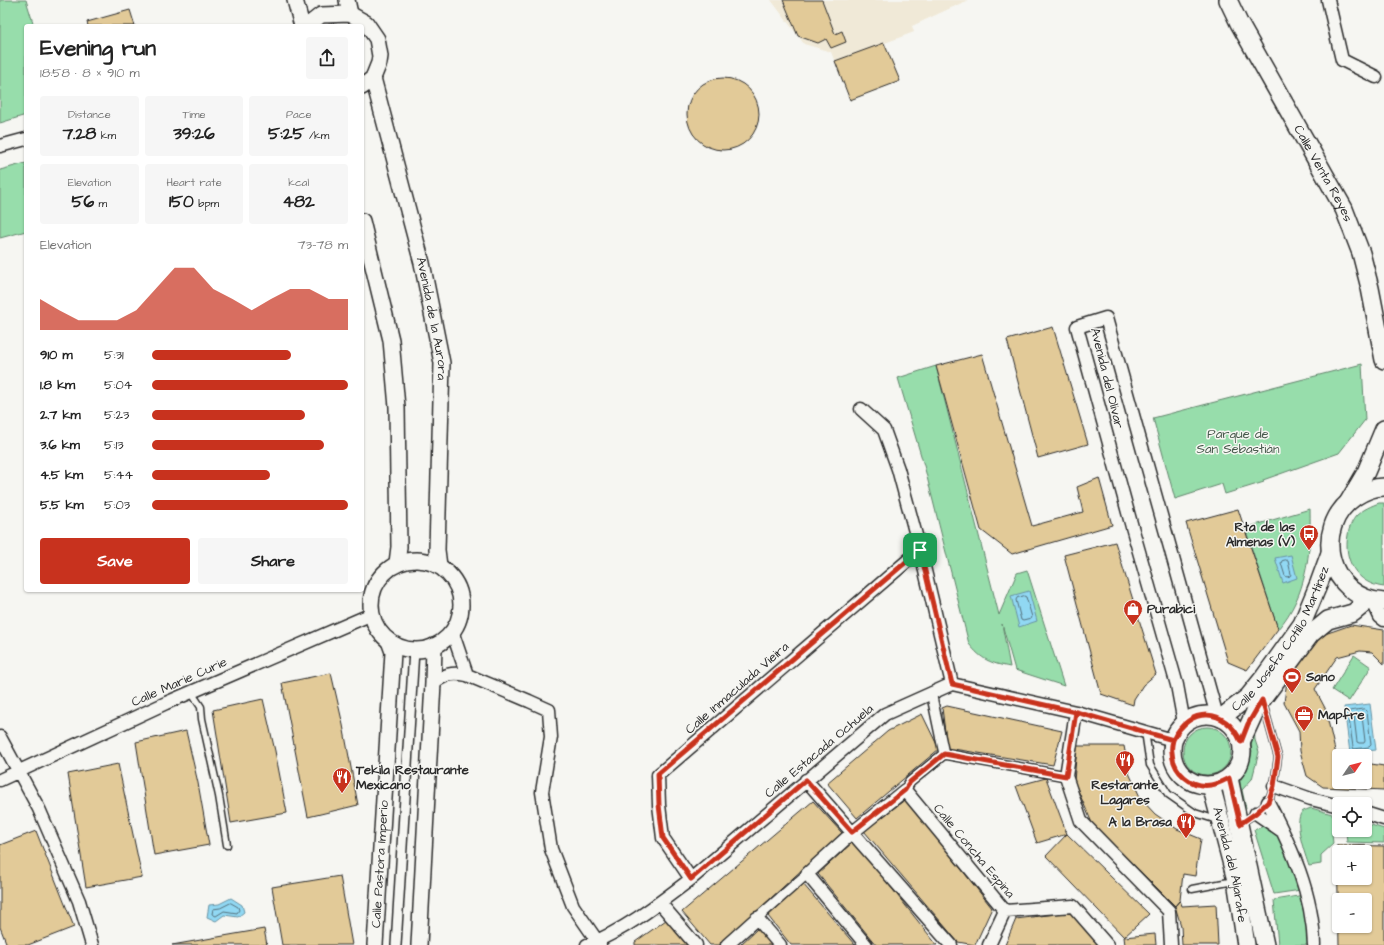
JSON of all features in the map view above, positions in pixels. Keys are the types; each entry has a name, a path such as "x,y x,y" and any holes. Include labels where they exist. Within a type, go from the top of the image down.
{"main road":[{"name":"Calle Venta Reyes","path":"1228,0 1239,23 1344,209 1361,252 1370,288 1384,360"},
{"path":"1375,601 1355,593 1343,582 1334,568 1330,553 1330,534 1336,517 1348,502 1366,472 1384,429"},
{"path":"1348,502 1362,492 1384,487"},
{"name":"Calle Josefa Cotillo Martínez","path":"1219,717 1248,697 1302,624 1330,553"},
{"name":"Calle Josefa Cotillo Martínez","path":"1241,742 1262,700 1311,634 1328,620 1353,613 1375,601"},
{"path":"1205,715 1219,717 1230,724 1237,732 1241,742 1242,752 1240,762 1236,771 1229,778 1220,783 1199,785 1188,780 1180,773 1174,762 1171,751 1173,740 1177,730 1184,723 1194,717 1205,715"},
{"name":"Avenida del Aljarafe","path":"1229,778 1265,945"},
{"name":"Avenida del Aljarafe","path":"1211,785 1236,880 1246,945"}],"street":[{"path":"295,0 301,24"},
{"path":"1328,0 1342,60 1376,77"},
{"path":"310,24 321,16 349,7 366,23 377,39 380,56 379,63 367,82"},
{"name":"Avenida de la Aurora","path":"367,82 422,263 442,364 437,550 439,566"},
{"path":"0,146 24,140"},
{"path":"364,229 391,340 397,415 399,547 397,563"},
{"name":"Avenida del Olivar","path":"1184,723 1177,685 1077,327 1106,318 1219,717"},
{"path":"861,409 884,430 898,469 920,550 952,684 1076,712 1173,740"},
{"name":"Calle Inmaculada Vieira","path":"691,879 663,838 659,805 658,774 920,550"},
{"path":"408,560 429,562 439,566 450,576 458,588 461,603 459,617 452,631 441,642 424,649 414,650 401,647 389,641 374,624 372,614 371,598 376,584 384,572 397,563 408,560"},
{"path":"1375,601 1380,617 1384,620"},
{"name":"Calle Marie Curie","path":"0,780 191,692 372,614"},
{"path":"452,631 467,675"},
{"name":"Calle Pastora Imperio","path":"375,945 393,652 389,641"},
{"path":"419,945 434,683 434,646"},
{"path":"396,945 414,650"},
{"path":"434,683 444,675 458,673 467,675 549,710 551,737 542,792 551,848 573,906 594,944"},
{"name":"Calle Estacada Ochuela","path":"594,944 660,903 691,879 885,714 931,692 952,684"},
{"path":"931,692 944,754"},
{"path":"1076,712 1066,776 1081,821 1169,911 1171,945"},
{"path":"0,737 39,809 79,901 92,945"},
{"path":"727,945 852,832 905,790 910,782 944,754 1066,776"},
{"path":"806,780 951,945"},
{"path":"1274,786 1311,799 1332,804"},
{"name":"Calle Concha Espina","path":"905,790 1005,911 1073,906 1107,945"},
{"path":"1268,802 1283,832 1307,892 1314,932 1314,945"},
{"path":"1256,813 1283,832"},
{"path":"1372,816 1384,819"},
{"path":"807,874 866,945"},
{"path":"660,903 696,945"},
{"path":"988,945 1005,911"},
{"path":"757,918 780,945"}],"lane":[{"path":"191,692 200,706 219,796 227,845"},
{"path":"1240,824 1256,813 1268,802 1274,786 1278,757 1262,700"},
{"path":"1145,731 1150,765 1168,794 1196,813 1220,821"},
{"path":"1192,889 1236,880"}],"shaded area":[{"path":"771,0 968,0 912,26 914,32 885,43 900,81 850,100 831,52 804,44"}],"green space":[{"path":"0,0 26,0 33,24 24,24 24,116 0,123"},
{"path":"24,164 24,232 0,238 0,170"},
{"name":"Parque de San Sebastián","path":"1362,364 1365,420 1339,453 1263,480 1264,482 1225,494 1222,484 1175,499 1153,418"},
{"path":"936,366 999,615 1017,573 1027,570 1064,686 1015,670 1002,624 1010,667 987,660 978,654 969,644 925,469 898,378"},
{"path":"1379,503 1384,503 1384,587 1374,585 1359,576 1350,562 1347,544 1349,530 1355,517 1365,509"},
{"path":"1310,509 1310,542 1301,588 1288,616 1278,629 1245,528"},
{"path":"1354,655 1371,667 1349,701 1332,690"},
{"path":"1207,727 1216,729 1224,734 1229,742 1231,751 1229,760 1224,768 1216,773 1207,775 1198,773 1190,768 1185,760 1183,751 1185,742 1190,734 1198,729"},
{"path":"1254,727 1255,740 1259,752 1252,779 1242,790 1246,808 1243,811 1240,781 1249,763 1252,751 1248,737"},
{"path":"1311,808 1332,814 1333,844 1321,855 1321,864 1309,866 1305,854 1299,830 1299,823 1302,812"},
{"path":"1266,825 1280,835 1301,890 1274,894 1254,830"},
{"path":"1372,825 1384,829 1384,843 1347,842 1346,837 1372,837"},
{"path":"1304,895 1311,945 1278,945 1274,900"}],"water":[{"path":"1291,555 1297,578 1283,583 1275,558"},
{"path":"1029,591 1037,621 1019,627 1011,596"},
{"path":"1370,704 1376,750 1349,749 1344,707"},
{"path":"231,898 242,905 244,912 238,917 224,915 216,921 207,917 209,905 219,904"}],"building":[{"path":"783,0 822,0 835,34 842,31 846,42 831,48 826,39 818,43 798,36"},
{"path":"130,10 134,24 88,24 87,22"},
{"path":"884,43 900,81 850,100 835,61"},
{"path":"716,78 730,78 749,88 759,107 759,121 749,140 730,150 716,150 697,140 687,121 687,107 697,88"},
{"path":"1053,327 1088,444 1038,458 1007,340"},
{"path":"982,354 1032,526 1083,512 1077,487 1099,478 1112,525 1012,554 981,530 936,366"},
{"path":"1238,509 1278,629 1247,670 1228,662 1186,523"},
{"path":"1115,542 1156,674 1143,685 1134,699 1133,705 1101,694 1064,555"},
{"path":"1351,625 1384,630 1384,664 1372,652 1360,651 1337,657 1315,689 1325,708 1335,749 1332,749 1332,787 1323,787 1307,776 1300,751 1299,731 1284,703 1287,680 1319,636"},
{"path":"331,673 343,725 358,805 308,817 282,683"},
{"path":"263,699 287,813 231,823 213,710"},
{"path":"947,706 1062,731 1053,765 947,748 942,708"},
{"path":"922,714 939,749 857,818 827,783 888,731"},
{"path":"186,731 198,783 209,845 154,855 136,742"},
{"path":"1077,746 1124,746 1129,773 1141,799 1155,814 1177,829 1201,839 1195,876 1183,874 1180,900 1175,906 1092,823 1074,781"},
{"path":"118,764 142,877 86,887 68,774"},
{"path":"1372,764 1384,766 1384,790 1364,789 1372,789"},
{"path":"1046,778 1067,834 1037,843 1016,786"},
{"path":"906,799 992,908 975,945 958,942 864,831"},
{"path":"813,801 842,833 720,945 710,945 682,912"},
{"path":"36,831 74,927 28,945 7,945 0,927 0,845"},
{"path":"1067,834 1149,914 1124,937 1046,856"},
{"path":"854,841 937,945 876,945 818,874"},
{"path":"1372,846 1384,846 1384,945 1339,945 1339,933 1372,933 1372,893 1338,893 1338,885 1372,885"},
{"path":"340,876 352,945 282,945 272,887"},
{"path":"803,884 855,945 791,945 768,916"},
{"path":"1180,900 1182,906 1216,904 1218,945 1182,945 1181,926 1175,906"},
{"path":"1071,912 1099,945 1005,945 1016,919"},
{"path":"666,920 687,945 635,945 635,942"},
{"path":"758,928 772,945 740,945"},
{"path":"264,929 267,945 172,945"},
{"path":"1155,934 1156,945 1125,945 1124,937"}],"place":[{"name":"Rta de las Almenas (V)","path":"1309,551"},
{"name":"Purabici","path":"1133,626"},
{"name":"Sano","path":"1292,694"},
{"name":"Mapfre","path":"1304,732"},
{"name":"Restarante Lagares","path":"1125,777"},
{"name":"Tekila Restaurante Mexicano","path":"342,794"},
{"name":"A la Brasa","path":"1186,839"}],"route":[{"path":"920,550 658,774 659,805 663,838 691,879 806,780 852,832 905,790 910,782 944,754 1066,776 1076,712 1145,731 1173,740 1177,730 1184,723 1194,717 1205,715 1217,716 1230,724 1237,732 1241,742 1248,724 1262,700 1278,757 1274,786 1268,802 1256,813 1240,824 1229,778 1220,783 1211,785 1199,785 1188,780 1180,773 1174,762 1171,751 1173,740 1076,712 952,684 920,550"}]}
